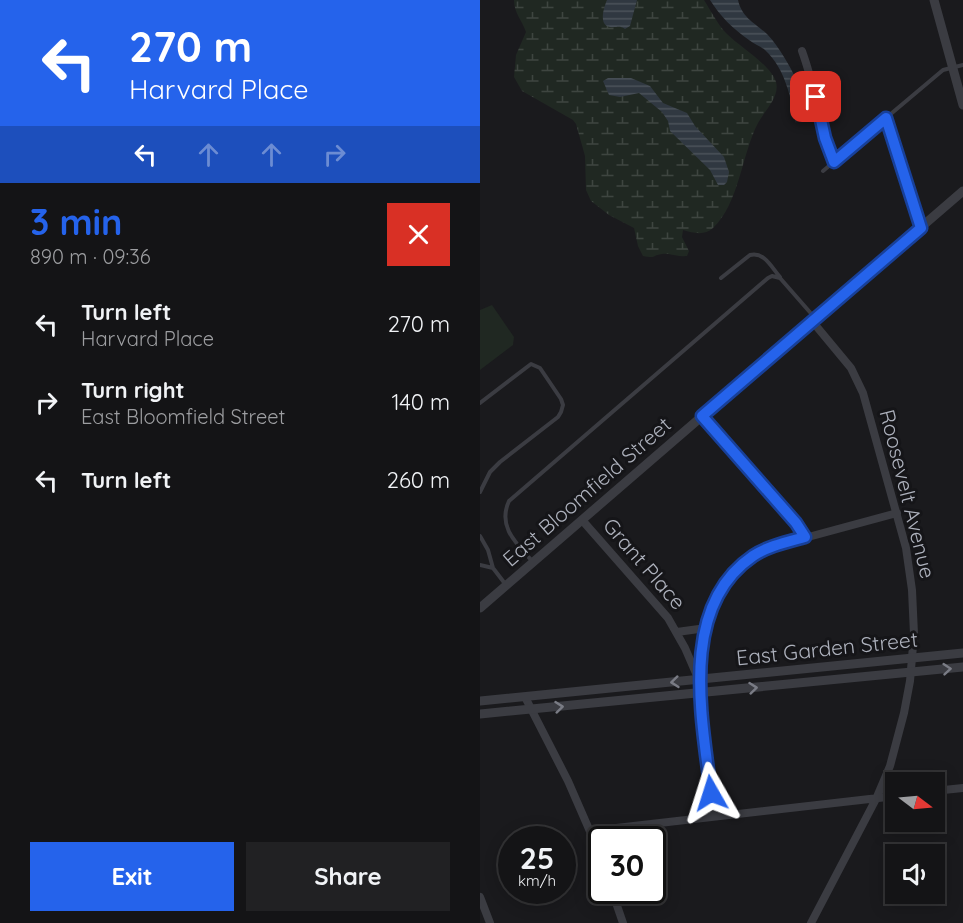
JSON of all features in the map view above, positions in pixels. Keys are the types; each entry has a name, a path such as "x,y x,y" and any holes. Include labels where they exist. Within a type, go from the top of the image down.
{"street":[{"path":"934,0 958,67 963,105"},
{"path":"802,51 812,76 825,138 834,162"},
{"name":"East Bloomfield Street","path":"480,608 963,191"},
{"name":"Roosevelt Avenue","path":"811,923 876,798 890,766 914,658 912,590 906,548 864,393 858,379 814,320"},
{"path":"702,416 796,523 805,537"},
{"path":"713,816 699,680 706,628 718,594 732,575 755,555 805,537 897,513"},
{"name":"Grant Place","path":"582,520 655,602 677,632 699,680"},
{"name":"Grant Place","path":"677,632 706,628"},
{"name":"East Garden Street","path":"480,701 963,654"},
{"name":"East Garden Street","path":"480,714 963,667"},
{"path":"525,697 568,781 588,826"},
{"path":"945,790 963,788"},
{"path":"631,826 885,797"},
{"path":"480,897 490,923"},
{"path":"616,904 623,923"}],"lane":[{"path":"823,171 943,70 958,67"},
{"path":"886,118 921,228"},
{"path":"721,278 750,255 761,255 814,320"},
{"path":"533,562 506,528 505,516 509,501 768,278 772,276 780,278"},
{"path":"480,403 531,364 540,368 563,405 558,417 490,472 480,492"},
{"path":"480,536 488,550 493,568 507,585"},
{"path":"480,565 493,568"}],"green space":[{"path":"514,0 704,0 724,30 762,63 773,76 776,82 776,93 753,135 729,206 710,231 699,233 683,230 682,237 689,251 687,256 659,254 653,257 643,256 634,228 609,215 591,201 586,190 585,156 576,124 573,120 522,91 514,77 516,55 526,32"},
{"path":"492,305 514,337 513,345 480,370 480,310"}],"shaded area":[{"path":"607,0 637,0 630,26 625,29 606,26 603,15"},
{"path":"710,0 738,0 746,16 776,45 793,73 798,88 799,104 796,123 786,84 778,66 765,50 732,27"},
{"path":"608,78 631,78 650,86 663,103 687,113 695,126 724,157 729,172 727,182 724,185 718,185 710,170 670,131 668,121 662,112 639,93 620,97 609,95 603,81"}],"route":[{"path":"711,793 699,680 708,618 718,594 742,565 755,555 775,546 805,537 796,523 702,416 921,228 886,118 834,162 825,138 816,97"}]}
